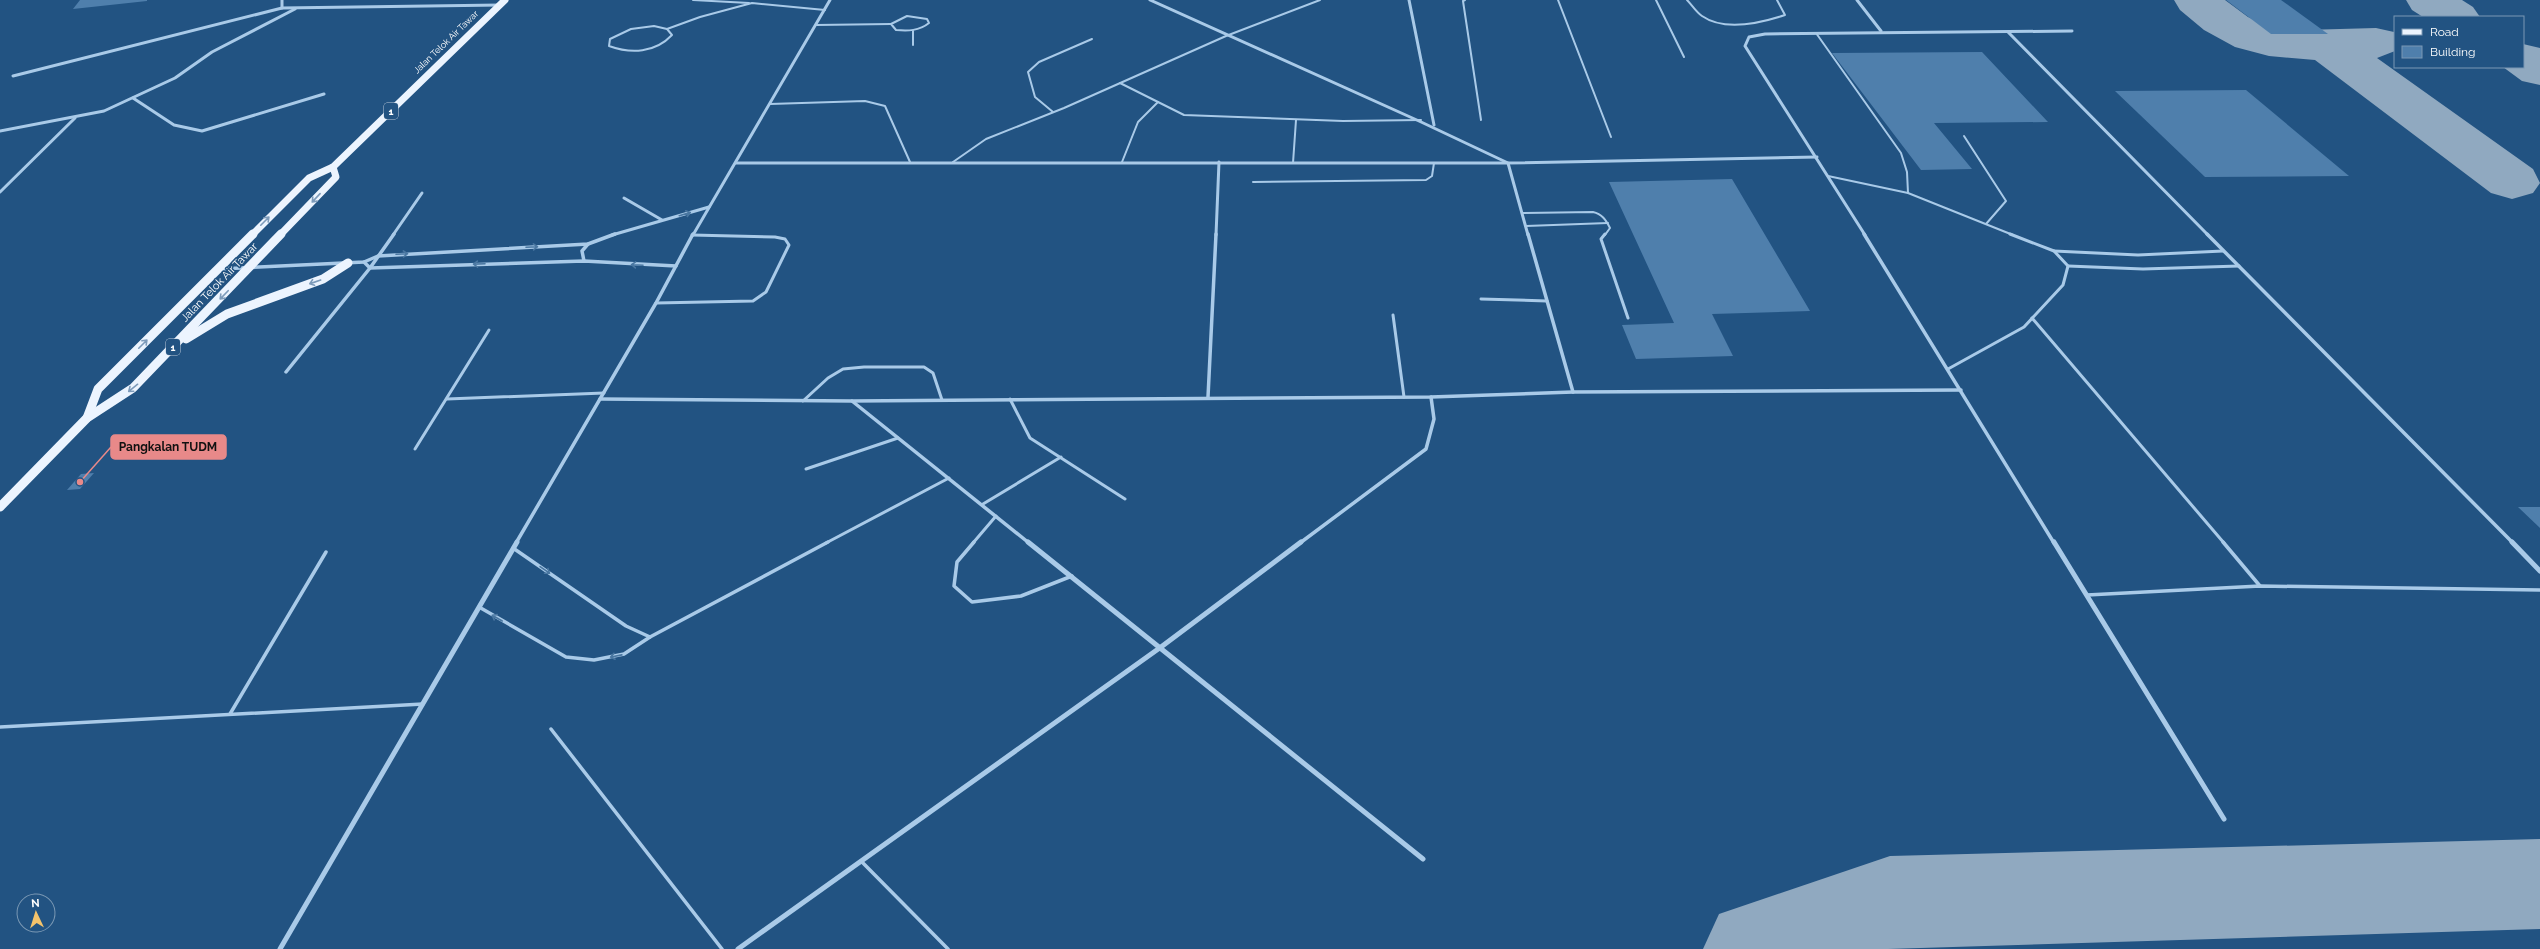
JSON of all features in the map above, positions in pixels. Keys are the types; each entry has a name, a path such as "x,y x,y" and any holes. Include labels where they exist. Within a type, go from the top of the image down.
{"main road":[{"name":"Jalan Telok Air Tawar","path":"87,418 98,389 217,269 309,178 333,167 505,0"},
{"name":"Jalan Telok Air Tawar","path":"0,507 87,418 133,388 336,177 333,167"},
{"path":"173,347 227,314 323,280 348,263"}],"street":[{"path":"282,0 282,8"},
{"path":"280,949 656,303 692,235 736,163 830,0"},
{"path":"1150,0 1226,36 1434,125 1508,163 1573,392"},
{"path":"1408,0 1434,125"},
{"path":"1857,0 1881,31"},
{"path":"13,76 282,8 500,5"},
{"path":"0,131 76,118 104,111 175,78 212,52 297,8"},
{"path":"2072,31 1881,31 1765,34 1749,37 1745,46 1817,157 2224,819"},
{"path":"2007,32 2540,571"},
{"path":"133,98 167,122 187,131 202,131 324,94"},
{"path":"0,192 76,118"},
{"path":"736,163 1508,163 1817,157"},
{"path":"1208,396 1219,162"},
{"path":"286,372 370,268 422,193"},
{"path":"624,198 662,220"},
{"path":"217,269 364,262 378,256 588,244 662,220 710,207"},
{"path":"584,261 582,251 588,244"},
{"path":"364,262 370,268 584,261 676,266"},
{"path":"600,399 852,402 1208,396 1431,397 1573,392 1961,390"},
{"path":"738,949 1161,647 1426,449 1434,419 1431,397"},
{"path":"852,402 983,504 996,516 1424,858"}],"lane":[{"path":"693,0 752,3 825,10"},
{"path":"953,162 986,139 1053,112 1226,36 1320,0"},
{"path":"1465,0 1463,1 1482,120"},
{"path":"1558,0 1611,137"},
{"path":"1656,0 1684,57"},
{"path":"1687,0 1703,17 1723,23 1766,22 1785,15 1777,0"},
{"path":"667,29 672,35 667,42 653,48 624,51 609,46 610,39 625,30 654,26 667,29 700,17 752,3"},
{"path":"816,25 891,24 896,19 907,16 927,19 929,23 924,28 913,31 896,30 891,24"},
{"path":"913,31 913,45"},
{"path":"1816,32 1901,153 1907,172 1908,193"},
{"path":"1053,112 1035,97 1028,72 1039,62 1092,40"},
{"path":"1120,83 1184,115 1296,120 1421,120"},
{"path":"770,104 864,101 885,106 910,162"},
{"path":"1122,162 1138,122 1158,102"},
{"path":"1293,162 1296,120"},
{"path":"1964,136 2006,201 1986,224"},
{"path":"1253,182 1426,180 1432,176 1434,163"},
{"path":"1828,176 1908,193 2054,251 2102,256 2178,255 2223,251"},
{"path":"1522,213 1596,212 1608,223 1610,228 1601,239 1628,318"},
{"path":"1526,226 1608,223"},
{"path":"656,303 753,301 766,292 789,246 786,239 775,237 692,235"},
{"path":"2054,251 2068,266 2143,269 2239,266"},
{"path":"1948,369 2024,327 2063,285 2068,266"},
{"path":"1481,299 1547,301"},
{"path":"1393,315 1404,397"},
{"path":"2032,318 2260,586"},
{"path":"415,449 489,330"},
{"path":"804,401 828,378 843,369 871,367 924,367 933,373 942,400"},
{"path":"447,399 604,392"},
{"path":"1010,399 1030,438 1125,499"},
{"path":"806,469 898,438"},
{"path":"983,504 1061,457"},
{"path":"479,607 566,657 594,660 624,654 650,637 949,478"},
{"path":"996,516 957,562 954,586 972,602 1021,596 1072,576"},
{"path":"513,548 626,626 650,637"},
{"path":"230,714 326,552"},
{"path":"2087,595 2260,586 2540,590"},
{"path":"0,727 423,704"},
{"path":"551,729 722,949"},
{"path":"861,861 948,949"}],"building":[{"path":"80,0 147,0 147,1 73,9"},
{"path":"2226,0 2281,0 2328,34 2271,34"},
{"path":"1982,52 2048,122 1934,123 1972,169 1921,170 1832,53"},
{"path":"2246,90 2349,176 2205,177 2115,91"},
{"path":"1732,179 1810,311 1712,314 1733,356 1636,359 1622,325 1674,323 1609,182"},
{"path":"94,473 80,489 67,490 81,474"},
{"path":"2518,507 2540,507 2540,528"}],"taxiway":[{"path":"2197,0 2226,24 2252,37 2286,44 2327,45"},
{"path":"2429,0 2454,16"},
{"path":"2327,45 2376,43"},
{"path":"2327,45 2512,181"},
{"path":"2524,60 2540,70"},
{"path":"1757,949 1890,902 2540,884"}],"place":[{"name":"Pangkalan TUDM","path":"80,482"}]}
